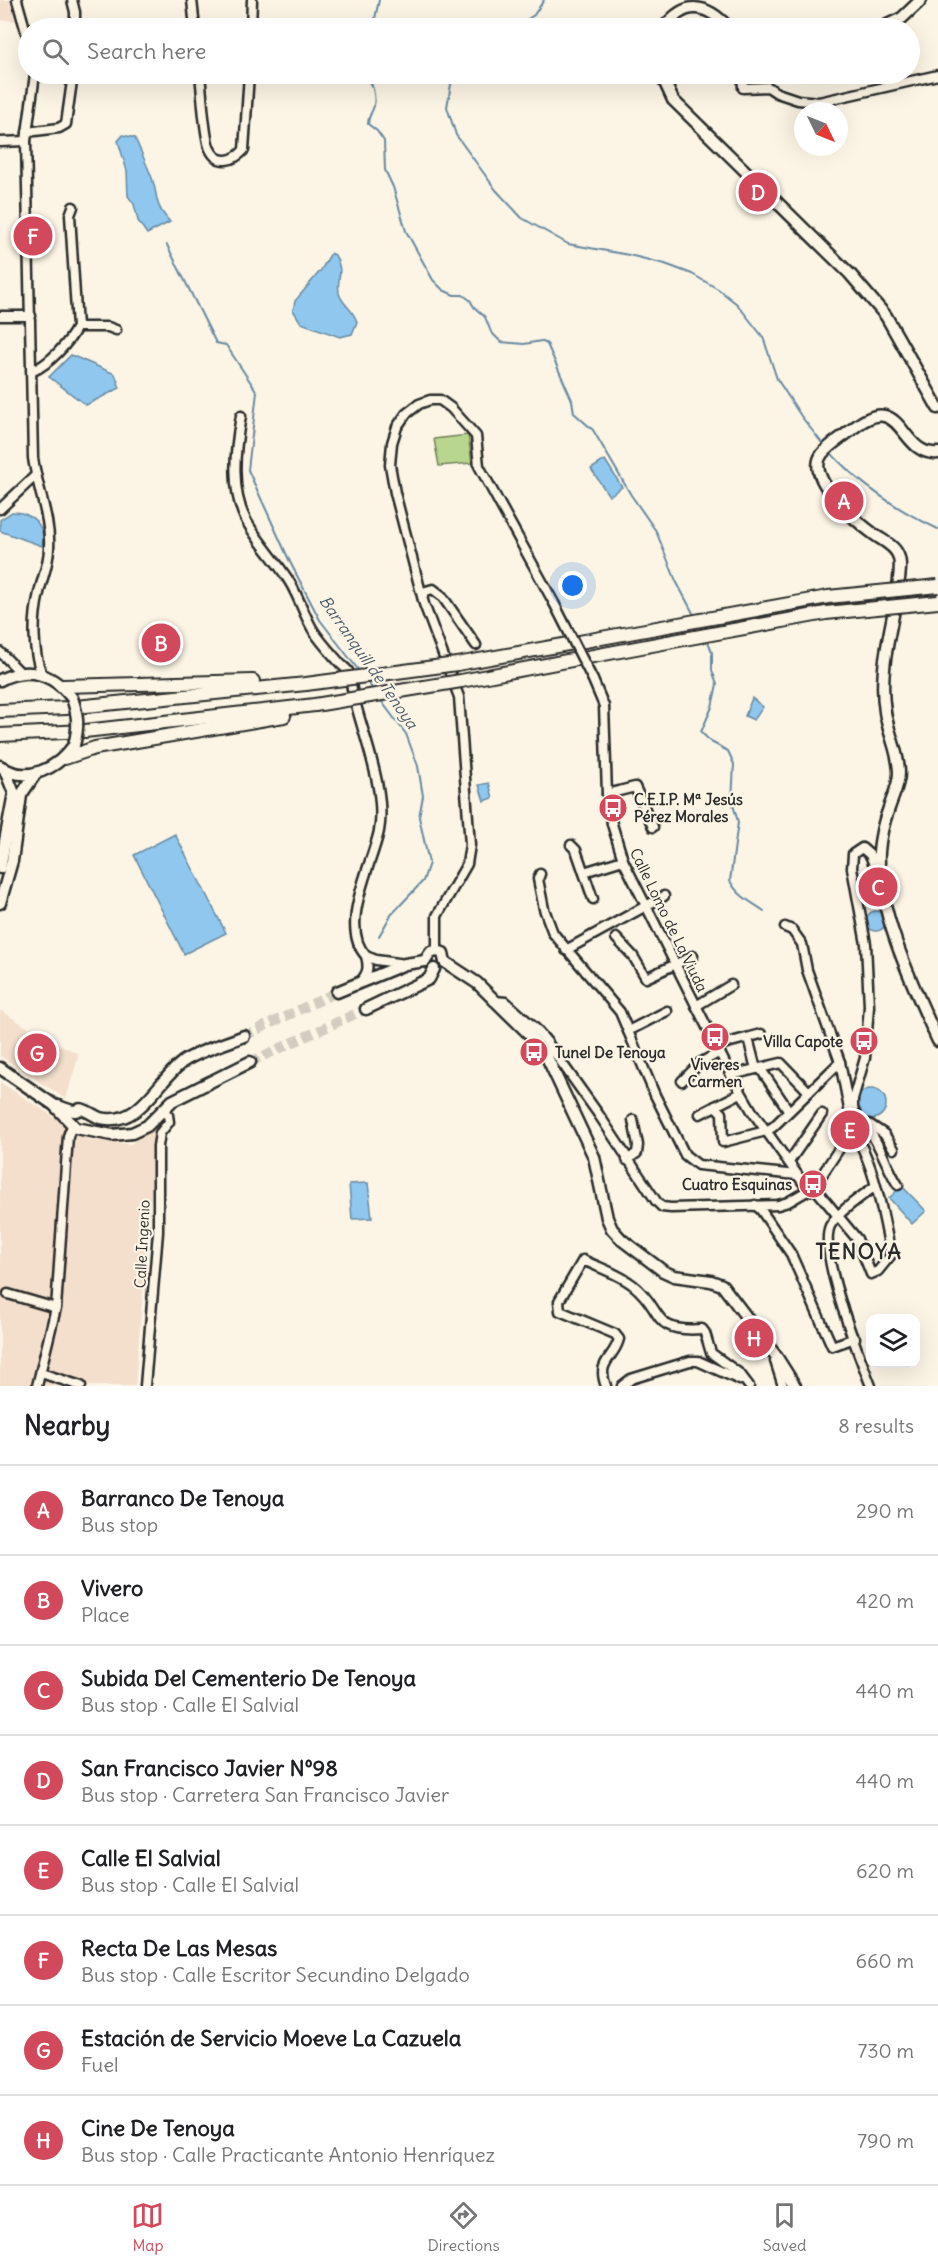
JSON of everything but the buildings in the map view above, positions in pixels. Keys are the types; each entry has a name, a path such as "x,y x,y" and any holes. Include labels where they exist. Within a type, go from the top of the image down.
{"highway":[{"path":"0,711 66,708 457,664 828,597 938,586"},
{"path":"65,758 95,748 126,742 826,613 938,602"},
{"path":"63,686 306,681"},
{"path":"0,735 85,731 317,708"}],"main road":[{"path":"902,18 921,0"},
{"path":"671,18 686,8 703,7 720,18"},
{"path":"666,84 673,100 850,274 886,316 938,408"},
{"path":"938,453 927,454 915,447 899,425 892,419 881,416 868,418 845,434 822,454 818,463 820,479 857,519 890,544 898,555 900,566 898,588 884,655 882,678 885,712 891,741 899,757 899,777 883,828 879,851 880,868 886,906 904,965 938,1041"},
{"path":"2,767 19,773 36,773 51,768 65,758 74,745 78,729 78,713 72,698 63,686 42,674 14,675"},
{"path":"0,868 14,793 2,767"},
{"path":"0,903 12,861 21,795 36,773"},
{"path":"366,1009 429,979 429,954 437,951 444,956 445,962 477,982 530,1035 555,1071 594,1157 607,1218 612,1229 622,1240 663,1271 674,1276 711,1281 722,1285 772,1351 795,1386"},
{"path":"337,992 405,964 440,968 445,962"},
{"path":"72,1119 81,1109 99,1118 112,1120 124,1116 142,1106 175,1068 186,1060 244,1036"},
{"path":"0,1068 72,1119 76,1128 112,1135 132,1133 147,1125 172,1101 250,1062"},
{"path":"85,1129 91,1119 88,1112"}],"street":[{"path":"17,0 22,18"},
{"path":"72,0 75,18"},
{"path":"192,0 194,18"},
{"path":"251,18 252,0"},
{"path":"920,79 938,75"},
{"path":"34,84 27,137 35,476 50,543 47,567 36,607 36,659 42,674"},
{"path":"0,142 27,137 66,124 72,84"},
{"path":"201,84 209,147 220,159 229,161 237,158 244,150 248,84"},
{"path":"743,84 743,88 768,87 777,93 798,100 819,102 898,84"},
{"path":"33,371 49,360 73,336 77,327 70,215 74,207"},
{"path":"0,316 31,316"},
{"path":"77,327 108,327 116,330"},
{"name":"Calle Lomo de La Viuda","path":"423,595 395,493 390,465 392,443 397,427 406,414 430,399 440,400 451,408 476,436 479,465 554,603 604,706 607,794 612,824 623,860 645,905 741,1093 797,1175 857,1239 871,1274 878,1271 891,1255 881,1203 875,1186"},
{"path":"241,416 236,447 238,504 253,532 271,553 300,598 313,630 348,670 357,713 377,782 380,806 379,831 368,862 356,915 358,943 366,956 369,967 359,983"},
{"path":"0,509 35,476"},
{"path":"437,951 436,916 467,864 470,845 459,697 424,604 423,595 426,591 434,590 442,596 476,645"},
{"path":"0,652 8,661 14,675 36,659"},
{"path":"607,794 635,787 653,827"},
{"path":"571,845 576,850 593,899"},
{"path":"872,1386 839,1296 827,1248 830,1227 837,1217 875,1186 859,1140 853,1099 865,1058 869,1006 866,944 852,868 853,854 862,848 870,855 874,865 880,868"},
{"path":"584,872 623,860"},
{"path":"540,874 538,879 544,909 553,933 620,1012 655,1095 685,1155 698,1165 797,1175"},
{"path":"566,950 664,896"},
{"path":"785,927 792,930 802,944 807,970 840,1062 851,1118 855,1123 871,1131 887,1168 898,1185"},
{"path":"616,938 633,956 646,978 693,956"},
{"path":"366,956 376,960 405,964"},
{"path":"696,1006 730,985"},
{"path":"494,1001 506,1002 536,1029 662,1207 778,1205 811,1189 855,1123"},
{"path":"628,1031 667,1011"},
{"path":"682,1081 718,1049 761,1034"},
{"path":"748,1038 758,1068 789,1111"},
{"path":"715,1106 722,1113 723,1142 766,1131 840,1062"},
{"path":"731,1075 781,1063 809,1092"},
{"path":"700,1114 741,1093"},
{"name":"Calle Ingenio","path":"145,1386 158,1232 158,1146 160,1133 169,1122 168,1115 161,1112"},
{"path":"789,1162 822,1114"},
{"path":"37,1386 56,1308 68,1136 72,1119"},
{"path":"627,1160 637,1153 638,1145 633,1120"},
{"path":"855,1123 884,1134 894,1149"},
{"path":"754,1205 761,1210 792,1254 832,1346 855,1338"},
{"path":"606,1386 602,1369 607,1358 617,1347 619,1339 615,1334 560,1311 560,1301 583,1260 636,1287 668,1326 683,1331 702,1329 711,1353 740,1374 748,1386"},
{"path":"8,1293 56,1308"},
{"path":"772,1351 783,1386"},
{"path":"622,1386 631,1379 690,1361 698,1361 735,1377 748,1386"},
{"path":"41,1373 81,1386"}],"shaded area":[{"path":"0,0 11,0 18,21 0,20"},
{"path":"0,1010 38,1034 79,1054 66,1099 0,1056"},
{"path":"0,1082 89,1140 131,1144 157,1123 135,1386 0,1386"}],"green space":[{"path":"468,435 472,463 439,466 434,439"}],"water":[{"path":"123,135 135,138 152,178 159,205 170,222 147,234 138,221 134,204 128,196 127,171 118,141"},
{"path":"331,253 335,255 340,271 338,287 340,297 357,322 352,334 340,337 301,323 293,310 295,301 321,270"},
{"path":"71,355 115,374 120,388 86,405 49,377"},
{"path":"605,460 622,487 609,496 591,469"},
{"path":"12,512 32,517 40,526 42,546 0,531 0,520"},
{"path":"752,698 763,707 754,720 745,716"},
{"path":"489,783 493,798 484,801 479,785"},
{"path":"175,834 226,933 184,954 134,855"},
{"path":"876,911 883,914 886,921 883,928 876,931 869,928 866,921 869,914"},
{"path":"871,1089 882,1093 886,1104 882,1115 871,1119 860,1115 856,1104 860,1093"},
{"path":"368,1183 372,1218 352,1219 349,1184"},
{"path":"902,1186 926,1211 912,1224 889,1198"}],"waterway":[{"path":"375,18 379,0"},
{"path":"529,18 544,0"},
{"path":"371,84 374,106 368,124 384,141 385,170 393,187 406,231 433,280 443,290 454,295 463,295 470,300 485,317 491,332 501,342 524,344 541,341 547,344 572,400 574,413 593,430 631,495 656,531 676,581 694,615"},
{"path":"451,84 447,107 456,135 496,190 522,218 568,244 665,264 692,274 718,289 737,304 763,337 777,379 825,447"},
{"name":"Barranquill de Tenoya","path":"167,245 216,343 226,345 257,392 248,470 290,562 320,620 360,672"},
{"path":"829,451 880,495 938,529"},
{"path":"707,639 712,652 712,670 717,684 712,707 701,732 711,742 728,751 734,764 732,801 738,822 730,881 741,895 764,911"},
{"name":"Barranquill de Tenoya","path":"367,681 374,691"},
{"name":"Barranquill de Tenoya","path":"379,698 406,734 418,766 423,796 419,817 429,863 423,881 391,915 379,936"}],"tunnel":[{"path":"244,1036 337,992"},
{"path":"250,1062 366,1009"}],"place":[{"name":"San Francisco Javier Nº98","path":"758,192"},
{"name":"Recta De Las Mesas","path":"33,236"},
{"name":"Barranco De Tenoya","path":"844,501"},
{"name":"Vivero","path":"161,643"},
{"name":"C.E.I.P. Mª Jesús Pérez Morales","path":"613,808"},
{"name":"Subida Del Cementerio De Tenoya","path":"878,887"},
{"name":"Viveres Carmen","path":"715,1037"},
{"name":"Villa Capote","path":"864,1041"},
{"name":"Tunel De Tenoya","path":"534,1052"},
{"name":"Estación de Servicio Moeve La Cazuela","path":"37,1053"},
{"name":"Calle El Salvial","path":"850,1130"},
{"name":"Cuatro Esquinas","path":"813,1184"},
{"name":"Cine De Tenoya","path":"754,1338"}],"district":[{"name":"TENOYA","path":"859,1251"}]}
